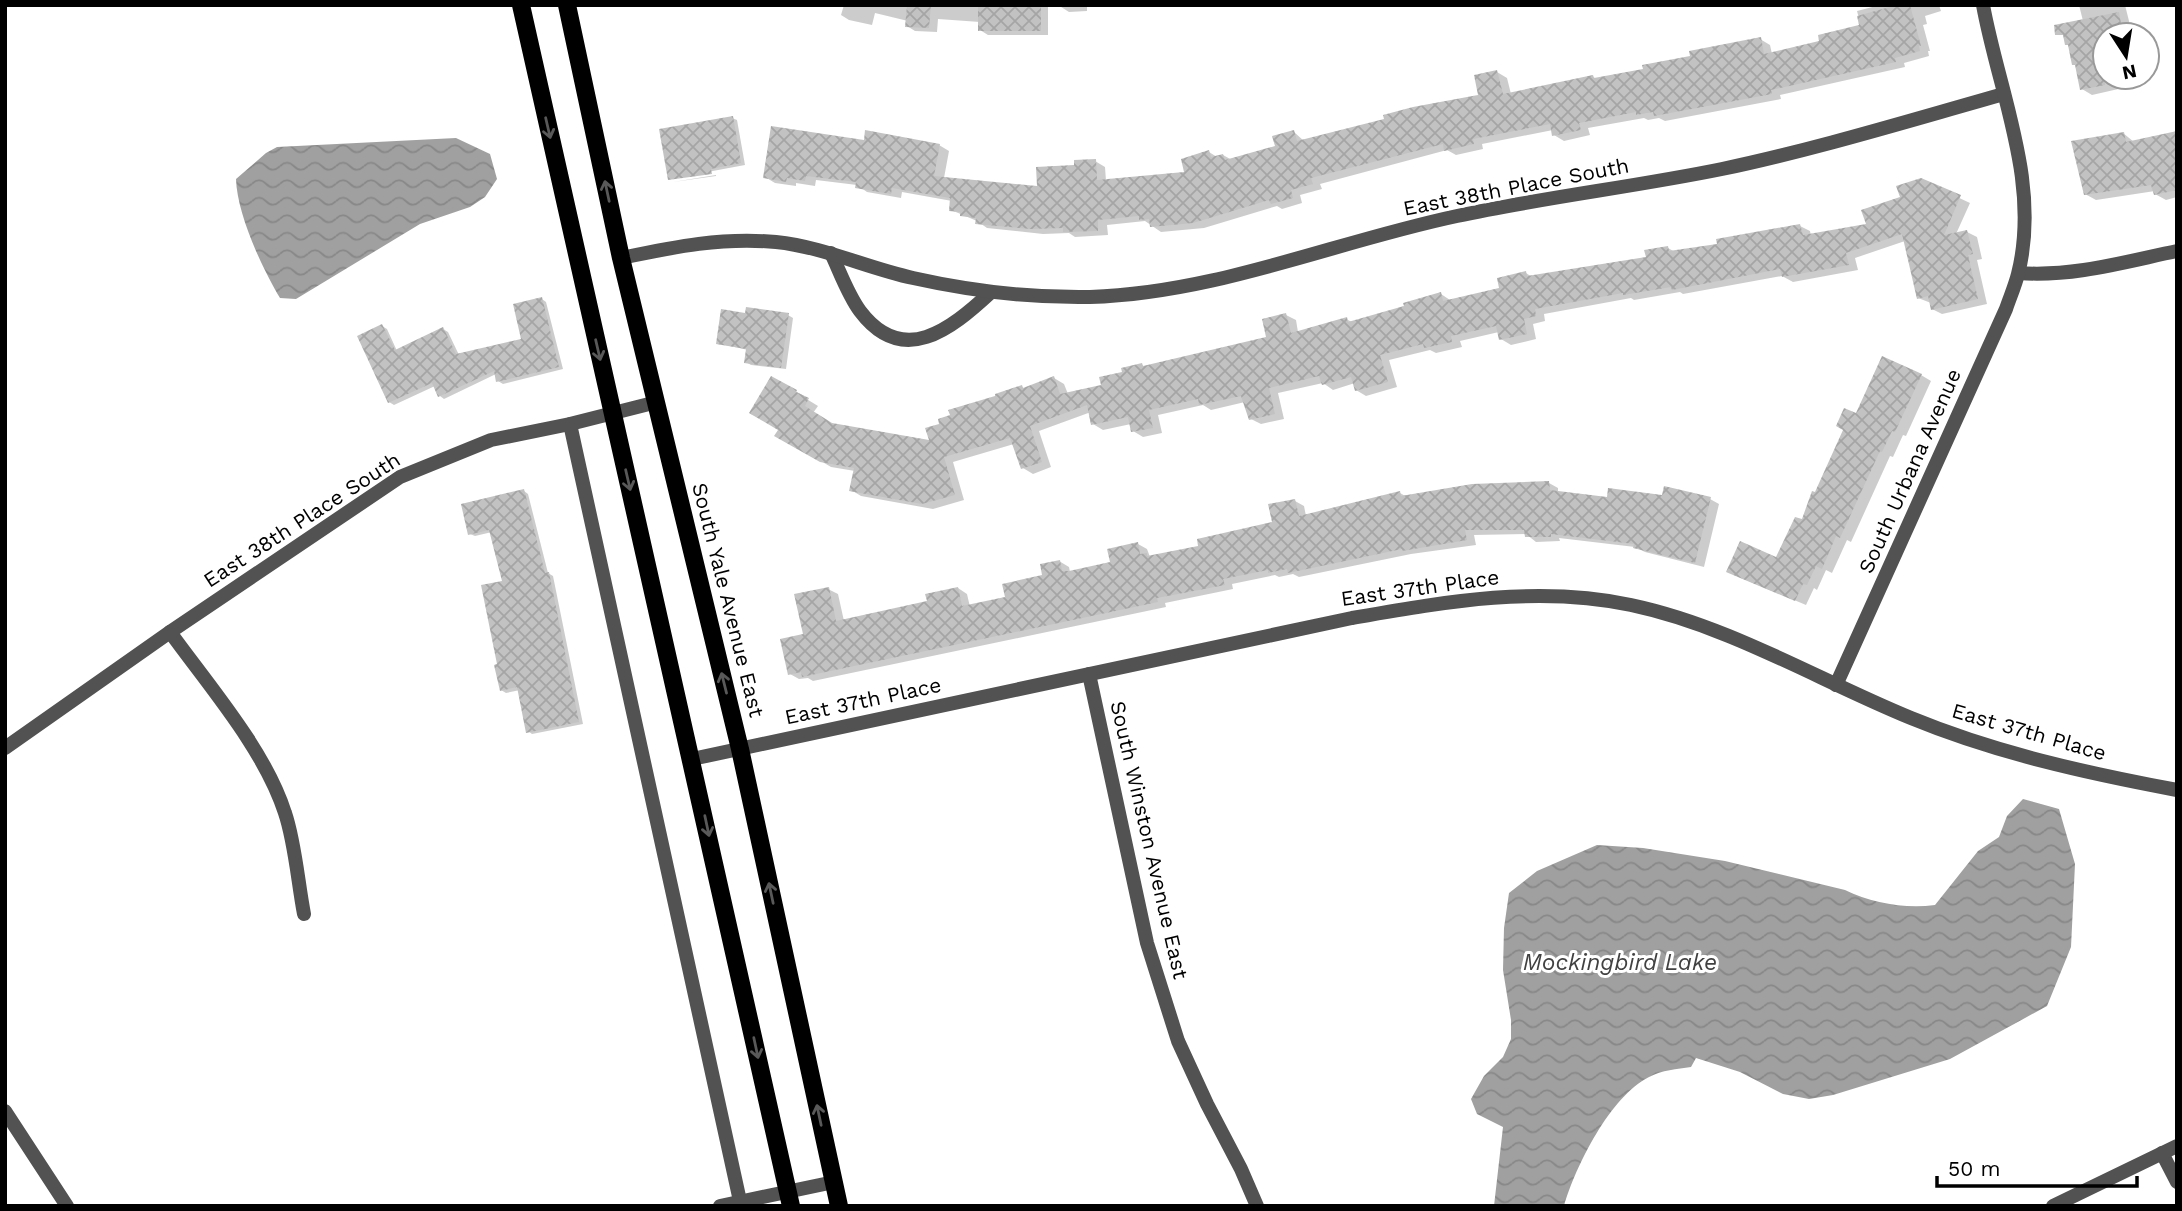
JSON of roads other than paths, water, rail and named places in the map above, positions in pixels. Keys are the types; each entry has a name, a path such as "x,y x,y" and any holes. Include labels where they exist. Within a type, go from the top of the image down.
{"main road":[{"path":"522,5 789,1198"},
{"name":"South Yale Avenue East","path":"567,5 621,258 740,749 839,1206"}],"street":[{"name":"South Urbana Avenue","path":"1836,685 2006,309 2019,273 2024,225 2022,183 2016,139 1983,5"},
{"name":"East 38th Place South","path":"621,258 706,242 778,242 831,253 911,278 990,293 1090,297 1142,293 1220,281 1455,216 1790,154 2004,94"},
{"path":"2019,273 2075,273 2177,251"},
{"path":"831,253 858,309 874,327 890,338 911,340 937,334 963,318 990,293"},
{"name":"East 38th Place South","path":"5,748 170,632 400,477 491,440 657,402"},
{"path":"570,424 740,1202"},
{"name":"East 37th Place","path":"692,759 1352,618 1437,603 1499,596 1565,597 1630,604 1687,620 1737,639 1912,718 1996,749 2177,790"},
{"path":"170,632 255,751 272,783 286,814 303,914"},
{"name":"South Winston Avenue East","path":"1089,674 1147,943 1178,1041 1257,1206"},
{"path":"5,1111 67,1206"},
{"path":"2053,1206 2177,1146"},
{"path":"2162,1153 2177,1182"},
{"path":"720,1206 789,1198 834,1182"}],"water":[{"path":"456,138 490,154 497,179 485,197 470,207 420,224 296,299 280,298 258,256 246,224 236,179 277,147"},
{"name":"Mockingbird Lake","path":"2023,799 2059,809 2075,864 2071,947 2047,1006 1950,1059 1833,1095 1809,1099 1783,1094 1740,1072 1696,1058 1691,1067 1664,1071 1649,1077 1621,1100 1586,1152 1564,1206 1494,1206 1503,1127 1477,1114 1471,1099 1484,1076 1503,1057 1511,1039 1511,1020 1503,970 1504,928 1509,893 1537,871 1597,845 1643,848 1725,861 1845,890 1889,904 1935,905 1978,851 1999,837 2007,816"}]}
